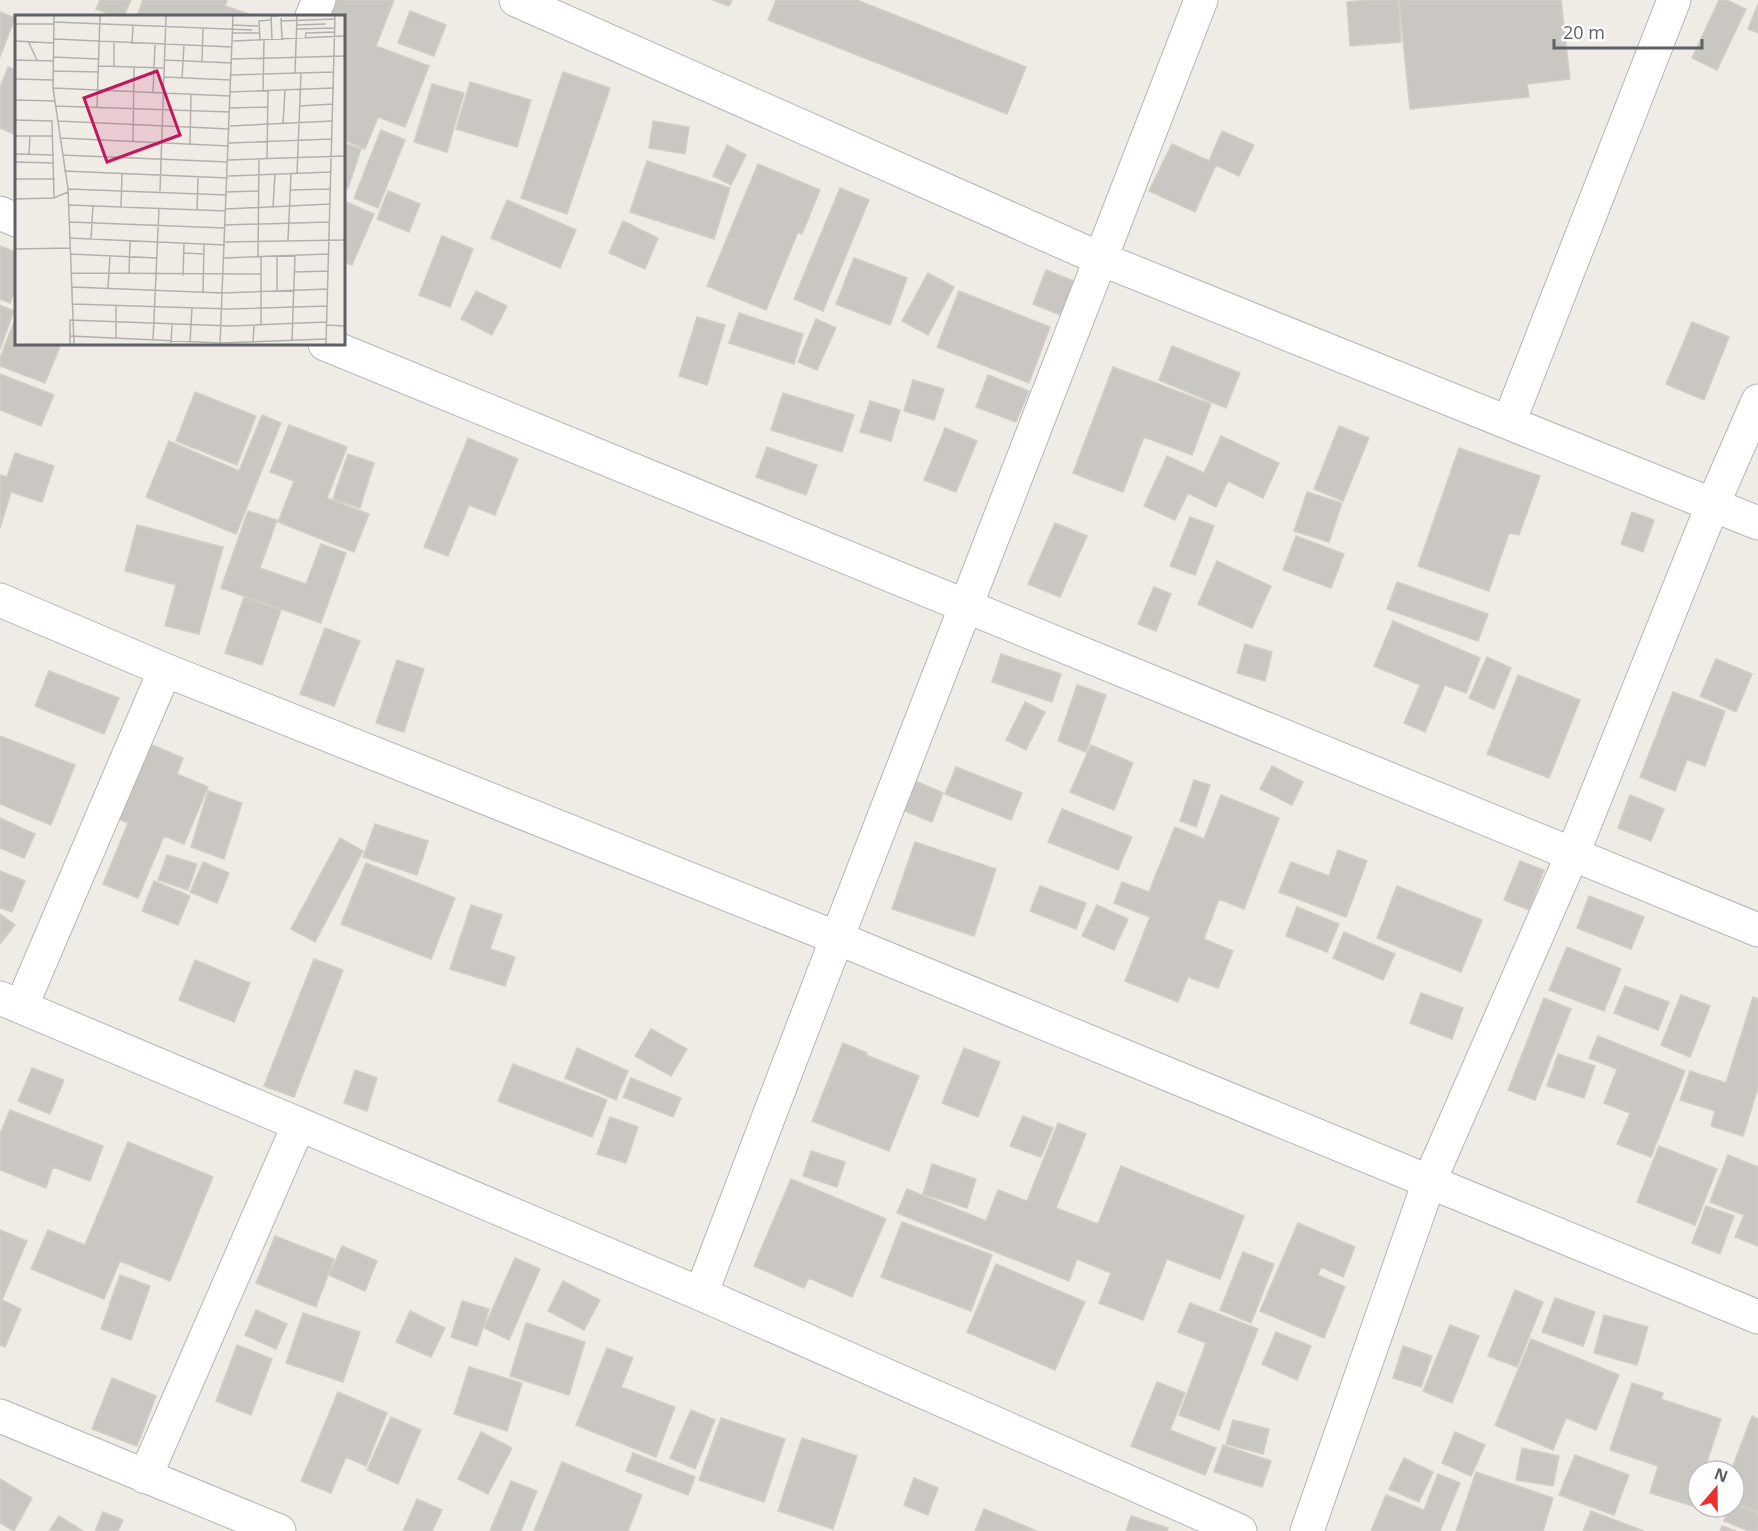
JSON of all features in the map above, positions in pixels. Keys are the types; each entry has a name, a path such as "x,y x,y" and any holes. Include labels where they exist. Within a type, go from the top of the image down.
{"street":[{"path":"312,15 320,0"},
{"path":"516,0 1101,259 1758,523"},
{"path":"701,1294 1201,0"},
{"path":"1509,422 1674,0"},
{"path":"0,213 15,220"},
{"path":"327,345 1573,852 1758,930"},
{"path":"1307,1531 1429,1182 1573,852 1713,504 1758,401"},
{"path":"0,600 165,670 837,938 1758,1317"},
{"path":"165,670 11,1002 701,1294 1240,1531"},
{"path":"146,1477 300,1124"},
{"path":"0,1416 279,1531"}],"building":[{"path":"100,0 131,0 124,15 111,15 96,9"},
{"path":"143,0 227,0 225,6 252,15 137,15"},
{"path":"336,0 394,0 376,46 429,66 405,127 378,117 365,149 345,140 345,15 329,15"},
{"path":"713,0 732,0 729,6"},
{"path":"776,0 857,0 1026,67 1007,114 768,20"},
{"path":"1398,0 1401,42 1350,46 1347,2"},
{"path":"1399,0 1561,0 1570,79 1527,84 1529,97 1410,109"},
{"path":"1719,0 1727,0 1746,9 1717,70 1692,58"},
{"path":"1758,4 1758,33 1748,29"},
{"path":"410,11 446,25 434,56 398,43"},
{"path":"0,12 15,18 0,57"},
{"path":"8,67 15,70 15,135 0,128 0,87"},
{"path":"563,72 610,88 567,214 521,198"},
{"path":"470,82 531,100 517,147 456,129"},
{"path":"432,84 464,93 447,152 414,142"},
{"path":"653,121 689,127 685,154 649,148"},
{"path":"381,130 405,140 378,208 354,198"},
{"path":"1222,131 1254,145 1239,176 1216,165 1195,212 1149,191 1172,144 1209,161"},
{"path":"345,143 361,149 348,188 345,187"},
{"path":"727,145 746,155 731,185 713,176"},
{"path":"647,161 730,188 714,239 630,212"},
{"path":"758,164 820,190 802,234 798,232 766,310 707,286"},
{"path":"840,188 869,200 823,311 794,299"},
{"path":"388,191 420,204 409,232 377,219"},
{"path":"507,200 576,230 560,268 491,238"},
{"path":"345,201 374,214 352,265 345,262"},
{"path":"623,221 658,238 645,269 609,253"},
{"path":"442,236 473,249 450,307 419,295"},
{"path":"0,246 15,252 15,290 10,303 0,299"},
{"path":"854,258 907,278 890,325 836,304"},
{"path":"1046,270 1076,282 1063,316 1033,304"},
{"path":"928,273 954,287 928,335 902,321"},
{"path":"476,291 507,306 492,335 461,319"},
{"path":"959,291 1050,327 1029,383 937,347"},
{"path":"0,305 14,311 0,349"},
{"path":"739,313 803,334 794,364 729,343"},
{"path":"697,317 725,325 707,385 679,376"},
{"path":"816,319 836,328 817,370 798,362"},
{"path":"15,320 15,345 61,345 45,383 0,366 0,358"},
{"path":"1692,322 1729,337 1704,400 1666,384"},
{"path":"1172,346 1240,373 1226,408 1159,380"},
{"path":"1113,367 1211,404 1192,455 1144,437 1123,492 1073,473"},
{"path":"0,374 54,395 41,426 0,410"},
{"path":"988,375 1029,391 1016,422 976,407"},
{"path":"913,380 944,389 934,420 904,411"},
{"path":"195,392 256,416 237,465 176,441"},
{"path":"783,393 854,415 842,452 771,430"},
{"path":"870,401 900,410 891,441 860,432"},
{"path":"262,415 281,423 236,534 146,497 169,441 239,471"},
{"path":"289,425 347,447 327,498 369,514 354,552 278,522 294,481 270,472"},
{"path":"1339,426 1369,438 1343,501 1314,489"},
{"path":"945,428 977,441 956,492 924,480"},
{"path":"1221,436 1279,463 1263,498 1228,481 1216,507 1188,493 1175,520 1144,506 1167,456 1204,473"},
{"path":"468,438 518,459 495,515 469,505 448,556 424,547"},
{"path":"767,447 817,465 806,495 756,477"},
{"path":"1459,448 1540,476 1519,535 1509,533 1489,591 1418,566"},
{"path":"15,453 54,466 42,502 11,492 0,528 0,475 7,477"},
{"path":"348,454 374,463 360,508 333,499"},
{"path":"1307,492 1342,503 1329,542 1294,531"},
{"path":"248,511 277,520 260,568 306,584 321,544 346,553 321,623 221,588"},
{"path":"1632,512 1654,520 1643,552 1621,544"},
{"path":"1190,517 1214,526 1195,575 1170,566"},
{"path":"1055,523 1087,536 1060,597 1028,584"},
{"path":"137,525 223,547 199,634 165,626 176,585 125,571"},
{"path":"1296,536 1344,554 1331,588 1283,570"},
{"path":"1217,561 1271,586 1252,628 1198,604"},
{"path":"1397,582 1488,614 1478,641 1387,609"},
{"path":"1154,587 1171,594 1156,631 1138,624"},
{"path":"244,597 281,610 262,665 225,653"},
{"path":"1393,621 1480,658 1466,693 1445,685 1425,732 1404,723 1420,685 1374,666"},
{"path":"325,628 360,641 334,706 300,694"},
{"path":"1245,644 1272,652 1265,681 1237,673"},
{"path":"1001,654 1061,674 1052,702 992,682"},
{"path":"1487,657 1511,668 1494,709 1469,698"},
{"path":"1716,659 1752,674 1736,712 1700,696"},
{"path":"397,660 424,669 404,732 376,723"},
{"path":"49,671 119,698 104,734 35,706"},
{"path":"1518,675 1580,700 1549,778 1487,754"},
{"path":"1077,685 1106,695 1086,752 1058,741"},
{"path":"1673,692 1725,711 1705,766 1687,760 1675,791 1640,777"},
{"path":"1025,702 1045,712 1026,750 1006,740"},
{"path":"0,736 75,765 51,825 0,804"},
{"path":"138,739 183,758 177,774 208,787 184,844 164,836 138,898 103,884 128,823 106,814"},
{"path":"1091,745 1133,763 1114,810 1070,792"},
{"path":"1272,766 1303,782 1292,805 1260,789"},
{"path":"956,767 1022,793 1011,820 945,794"},
{"path":"911,779 943,793 932,822 900,809"},
{"path":"1194,780 1210,785 1196,827 1180,821"},
{"path":"208,791 242,803 224,859 191,847"},
{"path":"1221,795 1279,818 1244,909 1219,899 1204,939 1233,951 1218,988 1188,977 1178,1002 1125,981 1150,917 1114,903 1122,882 1149,892 1175,827 1204,839"},
{"path":"1630,795 1664,809 1651,841 1618,828"},
{"path":"1062,809 1132,837 1118,870 1048,842"},
{"path":"0,818 35,834 24,858 0,848"},
{"path":"375,824 428,841 417,875 363,857"},
{"path":"340,838 363,851 315,942 291,929"},
{"path":"915,842 996,869 974,936 892,909"},
{"path":"1338,850 1367,861 1346,917 1279,892 1291,862 1329,876"},
{"path":"167,855 197,864 188,890 158,880"},
{"path":"1520,861 1544,870 1529,910 1504,900"},
{"path":"203,862 229,873 217,903 190,892"},
{"path":"366,863 455,898 431,959 341,924"},
{"path":"0,871 25,881 12,912 0,908"},
{"path":"154,881 190,896 178,925 142,911"},
{"path":"1040,886 1086,903 1076,929 1030,911"},
{"path":"1397,886 1482,920 1461,972 1377,938"},
{"path":"1589,896 1644,917 1631,949 1577,928"},
{"path":"471,905 502,915 490,949 515,957 505,986 450,969"},
{"path":"1097,905 1128,919 1114,950 1082,936"},
{"path":"1297,907 1339,924 1327,952 1286,936"},
{"path":"0,914 15,925 0,944"},
{"path":"1344,932 1395,954 1383,980 1333,958"},
{"path":"1567,947 1621,969 1604,1011 1549,990"},
{"path":"314,959 343,970 294,1097 264,1086"},
{"path":"195,960 250,983 234,1022 179,1000"},
{"path":"1625,986 1669,1002 1658,1030 1614,1013"},
{"path":"1421,993 1463,1008 1452,1039 1410,1023"},
{"path":"1681,995 1710,1006 1690,1057 1661,1045"},
{"path":"1753,997 1758,999 1758,1088 1743,1136 1711,1126 1715,1111 1680,1100 1690,1071 1726,1083"},
{"path":"1544,998 1571,1009 1535,1100 1508,1090"},
{"path":"651,1029 687,1049 671,1076 635,1056"},
{"path":"1598,1036 1685,1071 1651,1157 1617,1144 1630,1113 1604,1103 1617,1069 1589,1058"},
{"path":"843,1043 867,1053 866,1055 919,1076 889,1151 812,1121"},
{"path":"577,1048 628,1071 616,1100 565,1078"},
{"path":"964,1048 1000,1062 978,1117 942,1103"},
{"path":"1558,1054 1595,1066 1584,1098 1547,1086"},
{"path":"513,1064 607,1100 592,1137 498,1101"},
{"path":"32,1068 64,1080 50,1114 18,1101"},
{"path":"355,1070 377,1078 367,1111 344,1103"},
{"path":"631,1078 681,1098 673,1117 623,1097"},
{"path":"10,1110 103,1146 90,1181 53,1167 46,1188 0,1170 0,1134"},
{"path":"1023,1116 1053,1128 1041,1157 1010,1146"},
{"path":"610,1117 638,1127 626,1163 597,1154"},
{"path":"1058,1123 1086,1134 1056,1208 1098,1224 1121,1166 1244,1216 1220,1279 1167,1259 1143,1320 1099,1303 1111,1273 1077,1259 1069,1281 897,1213 907,1189 986,1221 998,1190 1027,1201"},
{"path":"128,1142 213,1177 170,1281 120,1261 104,1299 31,1269 48,1230 85,1245"},
{"path":"1659,1146 1717,1169 1695,1225 1637,1202"},
{"path":"811,1151 845,1162 837,1187 803,1176"},
{"path":"1728,1155 1758,1167 1758,1246 1735,1237 1744,1215 1710,1202"},
{"path":"932,1164 976,1179 967,1208 923,1194"},
{"path":"791,1179 886,1219 852,1297 809,1278 804,1288 754,1266"},
{"path":"1706,1206 1734,1216 1720,1254 1692,1243"},
{"path":"902,1222 992,1255 971,1311 881,1277"},
{"path":"1298,1223 1355,1247 1343,1277 1321,1267 1318,1275 1345,1287 1324,1338 1260,1311"},
{"path":"0,1230 27,1241 2,1300 21,1309 5,1347 0,1345"},
{"path":"275,1236 334,1259 316,1307 256,1283"},
{"path":"342,1246 377,1261 365,1291 329,1275"},
{"path":"1243,1252 1274,1264 1251,1323 1220,1310"},
{"path":"515,1258 540,1269 509,1340 484,1328"},
{"path":"996,1264 1085,1302 1055,1370 967,1332"},
{"path":"120,1275 150,1286 131,1340 101,1329"},
{"path":"563,1281 600,1300 584,1330 548,1311"},
{"path":"1515,1290 1543,1302 1517,1367 1488,1356"},
{"path":"1555,1298 1595,1312 1583,1346 1542,1332"},
{"path":"462,1301 489,1309 477,1346 451,1337"},
{"path":"1190,1303 1258,1329 1219,1430 1179,1415 1206,1343 1178,1332"},
{"path":"256,1310 287,1324 276,1349 245,1335"},
{"path":"410,1311 445,1328 431,1357 396,1342"},
{"path":"303,1313 360,1332 343,1382 286,1363"},
{"path":"1604,1315 1648,1327 1637,1365 1594,1353"},
{"path":"526,1323 585,1342 569,1395 510,1376"},
{"path":"1450,1325 1479,1336 1452,1403 1423,1391"},
{"path":"1276,1332 1311,1346 1297,1380 1262,1364"},
{"path":"1531,1339 1619,1375 1596,1430 1566,1418 1553,1450 1495,1425"},
{"path":"237,1345 272,1359 251,1415 216,1401"},
{"path":"1403,1346 1432,1356 1421,1387 1393,1378"},
{"path":"607,1348 633,1358 621,1387 675,1407 656,1457 576,1425"},
{"path":"469,1367 522,1383 507,1431 454,1414"},
{"path":"112,1378 156,1396 137,1446 92,1429"},
{"path":"1157,1382 1185,1393 1170,1430 1216,1448 1205,1475 1131,1446"},
{"path":"1632,1383 1663,1393 1661,1399 1721,1419 1708,1459 1686,1459 1686,1504 1650,1493 1658,1466 1610,1450"},
{"path":"338,1392 387,1413 366,1466 346,1457 331,1493 301,1481"},
{"path":"691,1410 715,1420 695,1469 670,1458"},
{"path":"1752,1416 1758,1419 1758,1512 1746,1508 1746,1459 1736,1459"},
{"path":"391,1417 421,1430 398,1484 367,1470"},
{"path":"721,1418 785,1439 764,1502 699,1480"},
{"path":"1233,1420 1269,1429 1263,1454 1226,1444"},
{"path":"481,1432 512,1448 488,1494 458,1479"},
{"path":"1455,1432 1485,1445 1471,1476 1442,1463"},
{"path":"802,1438 857,1456 833,1529 778,1511"},
{"path":"1223,1445 1271,1461 1262,1487 1214,1472"},
{"path":"1522,1448 1559,1456 1553,1486 1516,1480"},
{"path":"633,1453 695,1477 688,1495 626,1471"},
{"path":"1575,1455 1629,1475 1614,1515 1559,1495"},
{"path":"1404,1458 1433,1472 1419,1502 1389,1489"},
{"path":"562,1462 642,1495 628,1531 534,1531"},
{"path":"1476,1472 1553,1498 1543,1531 1456,1531"},
{"path":"1438,1474 1460,1483 1440,1531 1371,1531 1386,1495 1424,1510"},
{"path":"914,1478 938,1488 928,1515 904,1505"},
{"path":"0,1479 32,1498 14,1531 0,1523"},
{"path":"511,1481 537,1491 521,1531 490,1531"},
{"path":"417,1499 442,1510 432,1531 403,1531"},
{"path":"1746,1508 1758,1513 1758,1531 1749,1531 1724,1521 1725,1519 1746,1519"},
{"path":"984,1509 1037,1531 975,1531"},
{"path":"1591,1511 1644,1531 1583,1531"},
{"path":"103,1512 123,1520 118,1531 95,1531"},
{"path":"59,1516 83,1531 49,1531"},
{"path":"1131,1516 1168,1528 1167,1531 1126,1531"},
{"path":"1722,1526 1736,1531 1720,1531"}]}
